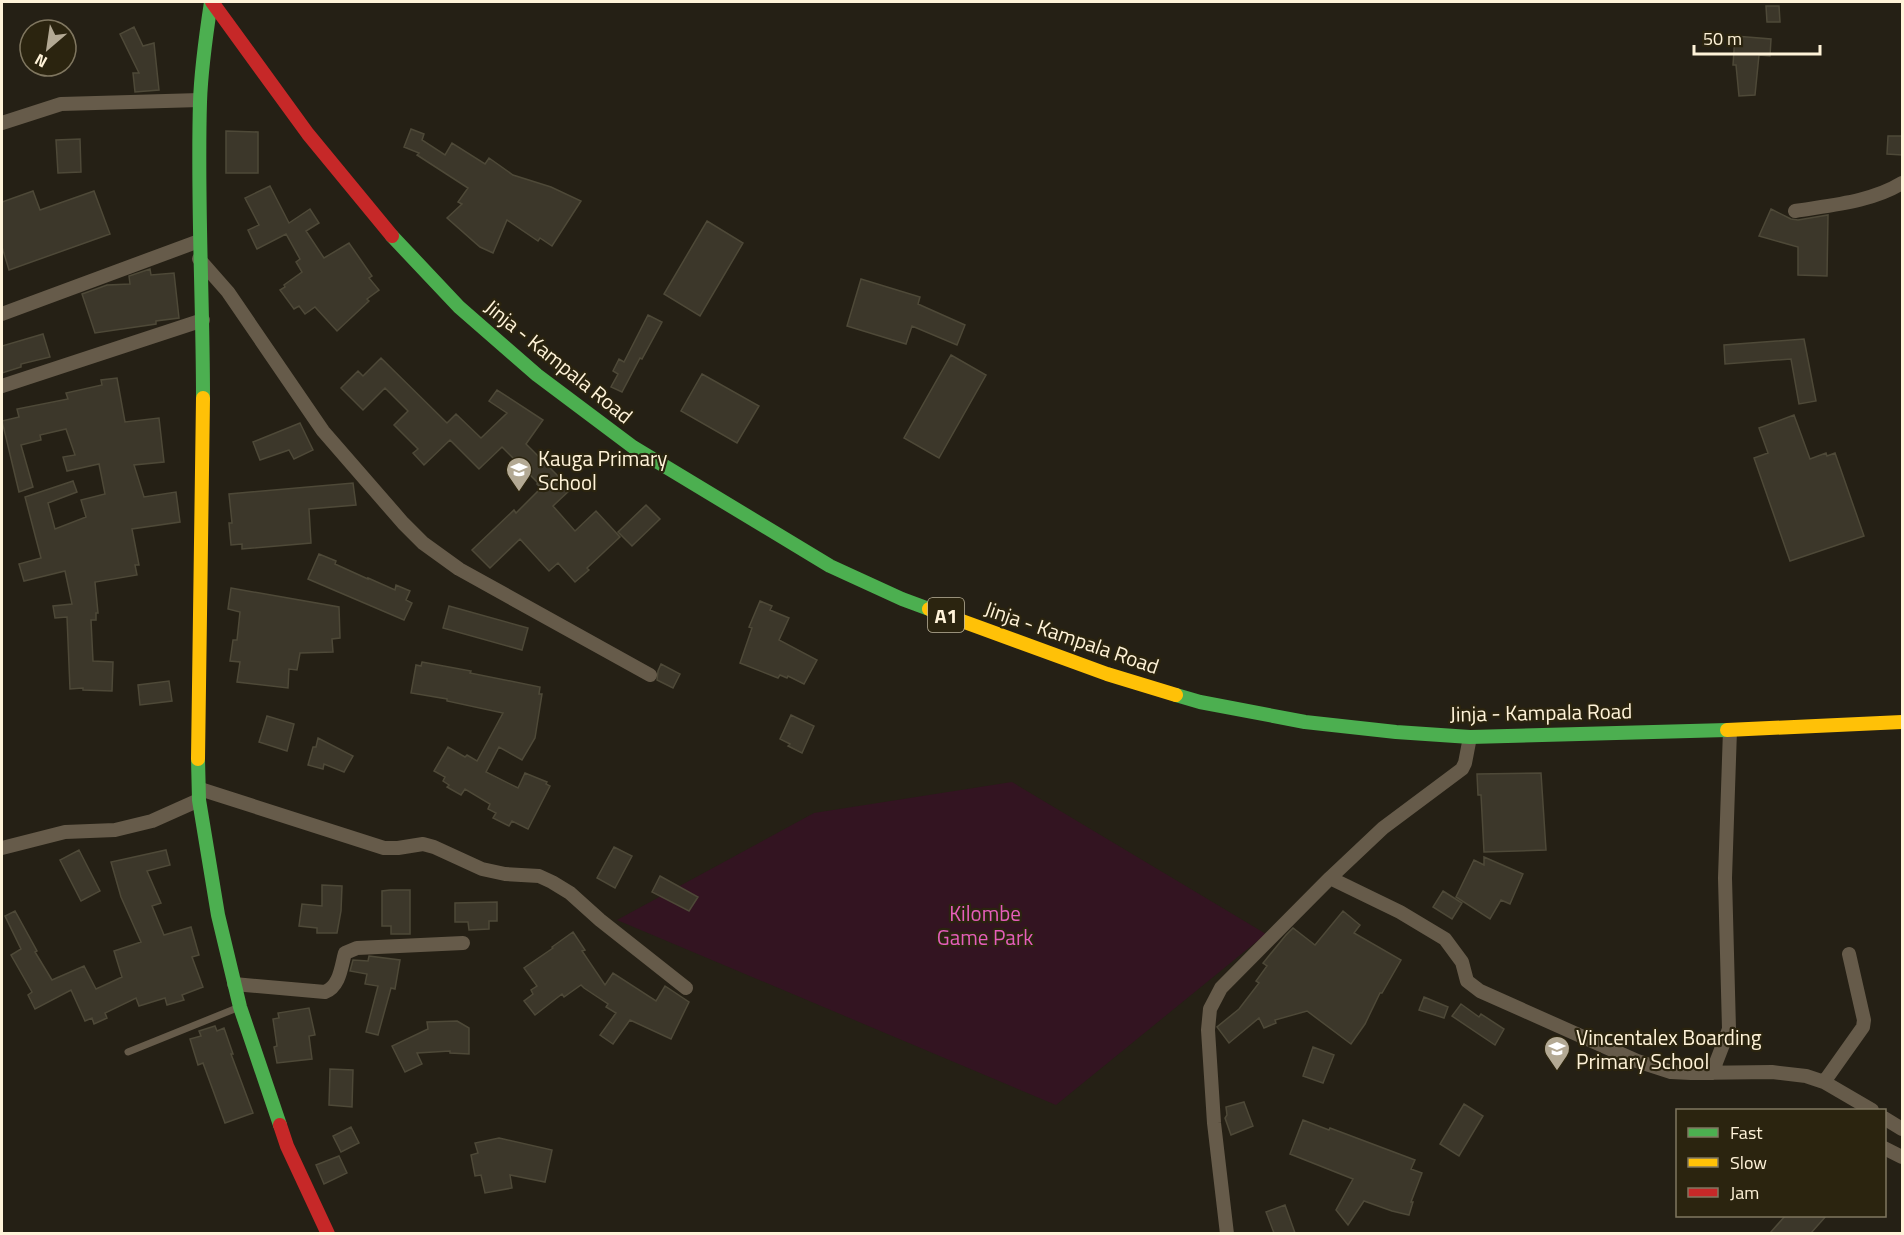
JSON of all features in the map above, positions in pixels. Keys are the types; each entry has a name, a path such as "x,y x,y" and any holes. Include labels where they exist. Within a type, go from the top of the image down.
{"main road":[{"path":"212,2 204,51 200,100 199,259 203,320 198,769 200,795 218,915 240,1007 287,1146 328,1233"},
{"name":"Jinja - Kampala Road","path":"212,2 308,134 395,240 459,307 537,375 633,447 830,567 902,598 1107,674 1200,702 1305,722 1470,737 1902,722"}],"street":[{"path":"2,123 62,104 200,100"},
{"path":"1795,211 1868,198 1888,192 1902,183"},
{"path":"2,314 199,241"},
{"path":"199,259 228,292 323,431 403,524 423,543 459,569 650,675"},
{"path":"2,386 203,320"},
{"path":"1712,1073 1729,1029 1725,878 1730,729"},
{"path":"1227,1233 1214,1123 1208,1030 1210,1009 1221,988 1330,878 1383,828 1462,769 1470,737"},
{"path":"2,848 65,832 115,830 152,820 200,795 384,848 423,844 482,869 505,874 539,876 570,893 600,920 686,988"},
{"path":"1330,878 1400,912 1446,939 1462,962 1467,981 1480,991 1637,1061 1671,1072 1772,1072 1806,1076 1824,1082 1870,1109"},
{"path":"234,984 326,992 332,989 337,982 345,953 357,948 463,943"},
{"path":"1824,1082 1863,1027 1864,1020 1849,954"},
{"path":"1886,1119 1902,1127"},
{"path":"1886,1149 1902,1157"}],"lane":[{"path":"128,1052 240,1007"}],"green space":[{"name":"Kilombe Game Park","path":"1012,782 1266,934 1056,1105 617,920 814,813"}],"building":[{"path":"1766,6 1779,6 1780,22 1767,22"},
{"path":"134,27 143,46 154,43 159,90 135,92 133,73 139,73 120,34"},
{"path":"1735,36 1771,39 1770,56 1759,55 1755,95 1739,96 1736,65 1733,65"},
{"path":"411,129 424,134 422,140 445,155 452,143 485,164 489,158 513,175 551,187 581,201 552,246 540,238 538,241 507,220 493,253 480,247 447,218 462,204 458,202 468,188 417,155 419,153 404,147"},
{"path":"226,131 258,132 258,173 226,173"},
{"path":"1888,136 1902,136 1902,155 1887,154"},
{"path":"80,139 81,172 58,173 56,140"},
{"path":"270,186 289,223 310,209 319,223 306,231 324,258 349,243 372,276 369,278 379,290 367,299 369,301 337,331 315,307 305,314 299,306 294,309 280,290 302,272 296,262 300,259 286,234 257,249 248,230 259,225 245,198"},
{"path":"33,191 40,210 94,191 110,234 9,270 2,247 2,202"},
{"path":"1771,209 1798,220 1828,215 1827,276 1798,275 1798,247 1759,236"},
{"path":"707,221 743,243 700,316 664,294"},
{"path":"150,269 151,275 174,273 179,318 156,321 156,324 95,333 82,294 107,285 130,284 129,276"},
{"path":"861,279 920,297 918,304 965,325 957,345 912,326 906,344 847,326"},
{"path":"648,315 662,322 622,392 611,387 618,374 613,371 619,359 624,362"},
{"path":"43,334 50,357 21,364 21,367 2,373 2,346"},
{"path":"1804,339 1816,401 1799,404 1791,359 1725,364 1724,345"},
{"path":"951,355 986,375 939,458 904,438"},
{"path":"381,358 447,423 456,414 481,438 507,413 489,401 497,390 543,420 526,444 571,489 553,506 575,531 596,511 620,537 575,582 558,563 549,571 520,539 490,568 472,550 514,510 516,513 541,488 502,447 479,469 450,440 424,465 413,453 418,449 394,425 408,411 385,388 363,410 341,388 358,371 363,376"},
{"path":"702,374 759,406 737,443 681,411"},
{"path":"117,378 125,422 159,418 164,462 134,465 144,497 176,492 180,522 132,529 139,565 135,565 137,575 95,582 98,613 96,613 96,620 91,620 93,661 113,662 112,691 70,689 67,617 55,618 53,606 72,604 65,571 24,581 19,564 41,558 25,497 73,481 77,492 48,503 55,529 86,517 81,500 105,494 99,464 67,471 63,457 75,455 66,429 40,435 41,440 21,445 33,487 19,492 2,421 19,417 17,409 68,399 66,393 102,385 101,380"},
{"path":"1794,415 1810,459 1826,453 1827,456 1835,453 1864,536 1790,561 1754,458 1768,453 1759,428"},
{"path":"300,423 313,450 294,459 289,450 260,460 253,442"},
{"path":"353,483 356,505 309,509 311,543 242,549 242,544 231,545 229,523 232,523 229,494"},
{"path":"646,505 660,519 632,546 618,532"},
{"path":"319,554 336,561 335,564 395,590 396,585 410,591 406,600 412,603 404,620 308,579"},
{"path":"231,588 339,607 340,638 332,639 333,652 300,653 297,670 289,669 288,688 237,682 240,662 230,661 233,640 237,640 240,612 228,609"},
{"path":"760,601 772,606 770,610 789,618 779,640 817,660 804,684 788,676 787,678 780,675 778,678 740,663 752,628 749,627"},
{"path":"449,606 528,628 522,650 443,628"},
{"path":"422,662 540,687 539,694 542,694 535,738 522,760 499,747 486,772 518,788 525,773 547,782 546,784 550,786 528,829 512,821 509,826 493,818 496,813 488,809 490,804 465,789 461,795 447,787 449,785 443,781 445,777 434,771 448,747 477,761 503,713 411,693 416,665 421,666"},
{"path":"661,664 680,674 673,688 657,680"},
{"path":"169,681 172,701 140,705 138,685"},
{"path":"791,715 814,726 802,753 780,739"},
{"path":"267,716 294,724 287,751 259,742"},
{"path":"318,738 353,756 344,772 324,764 323,769 308,765"},
{"path":"1541,773 1546,850 1484,852 1481,795 1478,795 1477,774"},
{"path":"614,847 632,856 615,888 597,878"},
{"path":"79,850 100,891 81,901 60,860"},
{"path":"166,850 170,865 147,871 161,903 152,906 164,935 191,927 199,955 192,957 203,987 182,995 184,1000 167,1005 165,998 139,1006 136,998 105,1013 107,1018 94,1024 92,1018 85,1021 71,990 35,1009 28,995 32,992 11,955 21,949 5,916 15,911 52,980 84,966 96,989 122,977 114,951 141,942 121,897 111,862"},
{"path":"1484,857 1523,874 1510,904 1501,900 1490,919 1456,897 1474,860 1484,865"},
{"path":"660,876 698,897 689,911 652,892"},
{"path":"322,885 342,886 337,933 317,933 317,928 299,926 302,904 322,906"},
{"path":"410,890 410,934 391,934 391,926 382,926 382,891"},
{"path":"1443,891 1462,903 1452,919 1433,907"},
{"path":"497,902 497,921 489,921 489,929 469,930 468,922 455,922 455,903"},
{"path":"1343,911 1360,925 1354,933 1401,960 1380,993 1365,1024 1351,1044 1307,1011 1275,1020 1276,1023 1264,1028 1259,1018 1229,1043 1217,1027 1239,1009 1259,983 1256,981 1267,966 1263,963 1286,935 1293,928 1315,945"},
{"path":"573,932 585,950 582,951 605,985 613,973 656,1001 665,986 689,1002 671,1039 630,1020 613,1044 600,1035 616,1013 606,1007 608,1004 581,985 564,997 562,994 535,1015 524,1001 533,994 531,990 537,986 524,968"},
{"path":"369,956 400,960 395,989 391,988 378,1035 366,1032 378,986 365,984 367,974 350,971 353,960 368,961"},
{"path":"1424,997 1448,1007 1444,1018 1419,1010"},
{"path":"1461,1004 1479,1017 1481,1014 1504,1029 1495,1045 1452,1016"},
{"path":"309,1008 315,1035 309,1036 312,1059 277,1063 273,1019 279,1018 278,1013"},
{"path":"457,1021 469,1028 469,1054 450,1053 450,1051 417,1053 422,1064 405,1072 392,1046 428,1029 427,1022"},
{"path":"215,1026 217,1031 224,1028 253,1113 225,1123 203,1063 198,1065 190,1039 201,1036 199,1031"},
{"path":"1313,1047 1334,1055 1323,1083 1303,1076"},
{"path":"330,1069 353,1070 352,1107 329,1105"},
{"path":"1244,1102 1253,1126 1231,1135 1225,1118 1226,1107"},
{"path":"1464,1104 1483,1116 1459,1156 1440,1144"},
{"path":"1303,1120 1415,1160 1411,1169 1422,1173 1411,1202 1413,1202 1409,1215 1364,1201 1348,1225 1336,1210 1353,1179 1290,1154"},
{"path":"351,1127 359,1143 341,1152 333,1136"},
{"path":"499,1138 552,1150 545,1182 510,1175 512,1188 485,1193 481,1175 475,1176 471,1155 478,1153 475,1143"},
{"path":"339,1156 347,1173 324,1184 316,1165"},
{"path":"1285,1205 1295,1233 1274,1233 1266,1212"},
{"path":"1784,1217 1825,1217 1811,1233 1770,1233"}],"traffic: fast":[{"path":"203,398 200,102 211,2"},
{"path":"392,236 459,307 537,375 633,447 830,566 929,609"},
{"path":"1176,695 1200,702 1305,722 1470,737 1727,730"},
{"path":"198,759 199,800 218,915 240,1007 280,1125"}],"traffic: slow":[{"path":"198,759 203,398"},
{"path":"929,609 1107,674 1176,695"},
{"path":"1727,730 1902,722"}],"traffic: jam":[{"path":"212,2 308,134 392,236"},
{"path":"280,1125 287,1146 328,1234"}],"place":[{"name":"Kauga Primary School","path":"519,493"},
{"name":"Vincentalex Boarding Primary School","path":"1557,1072"}]}
